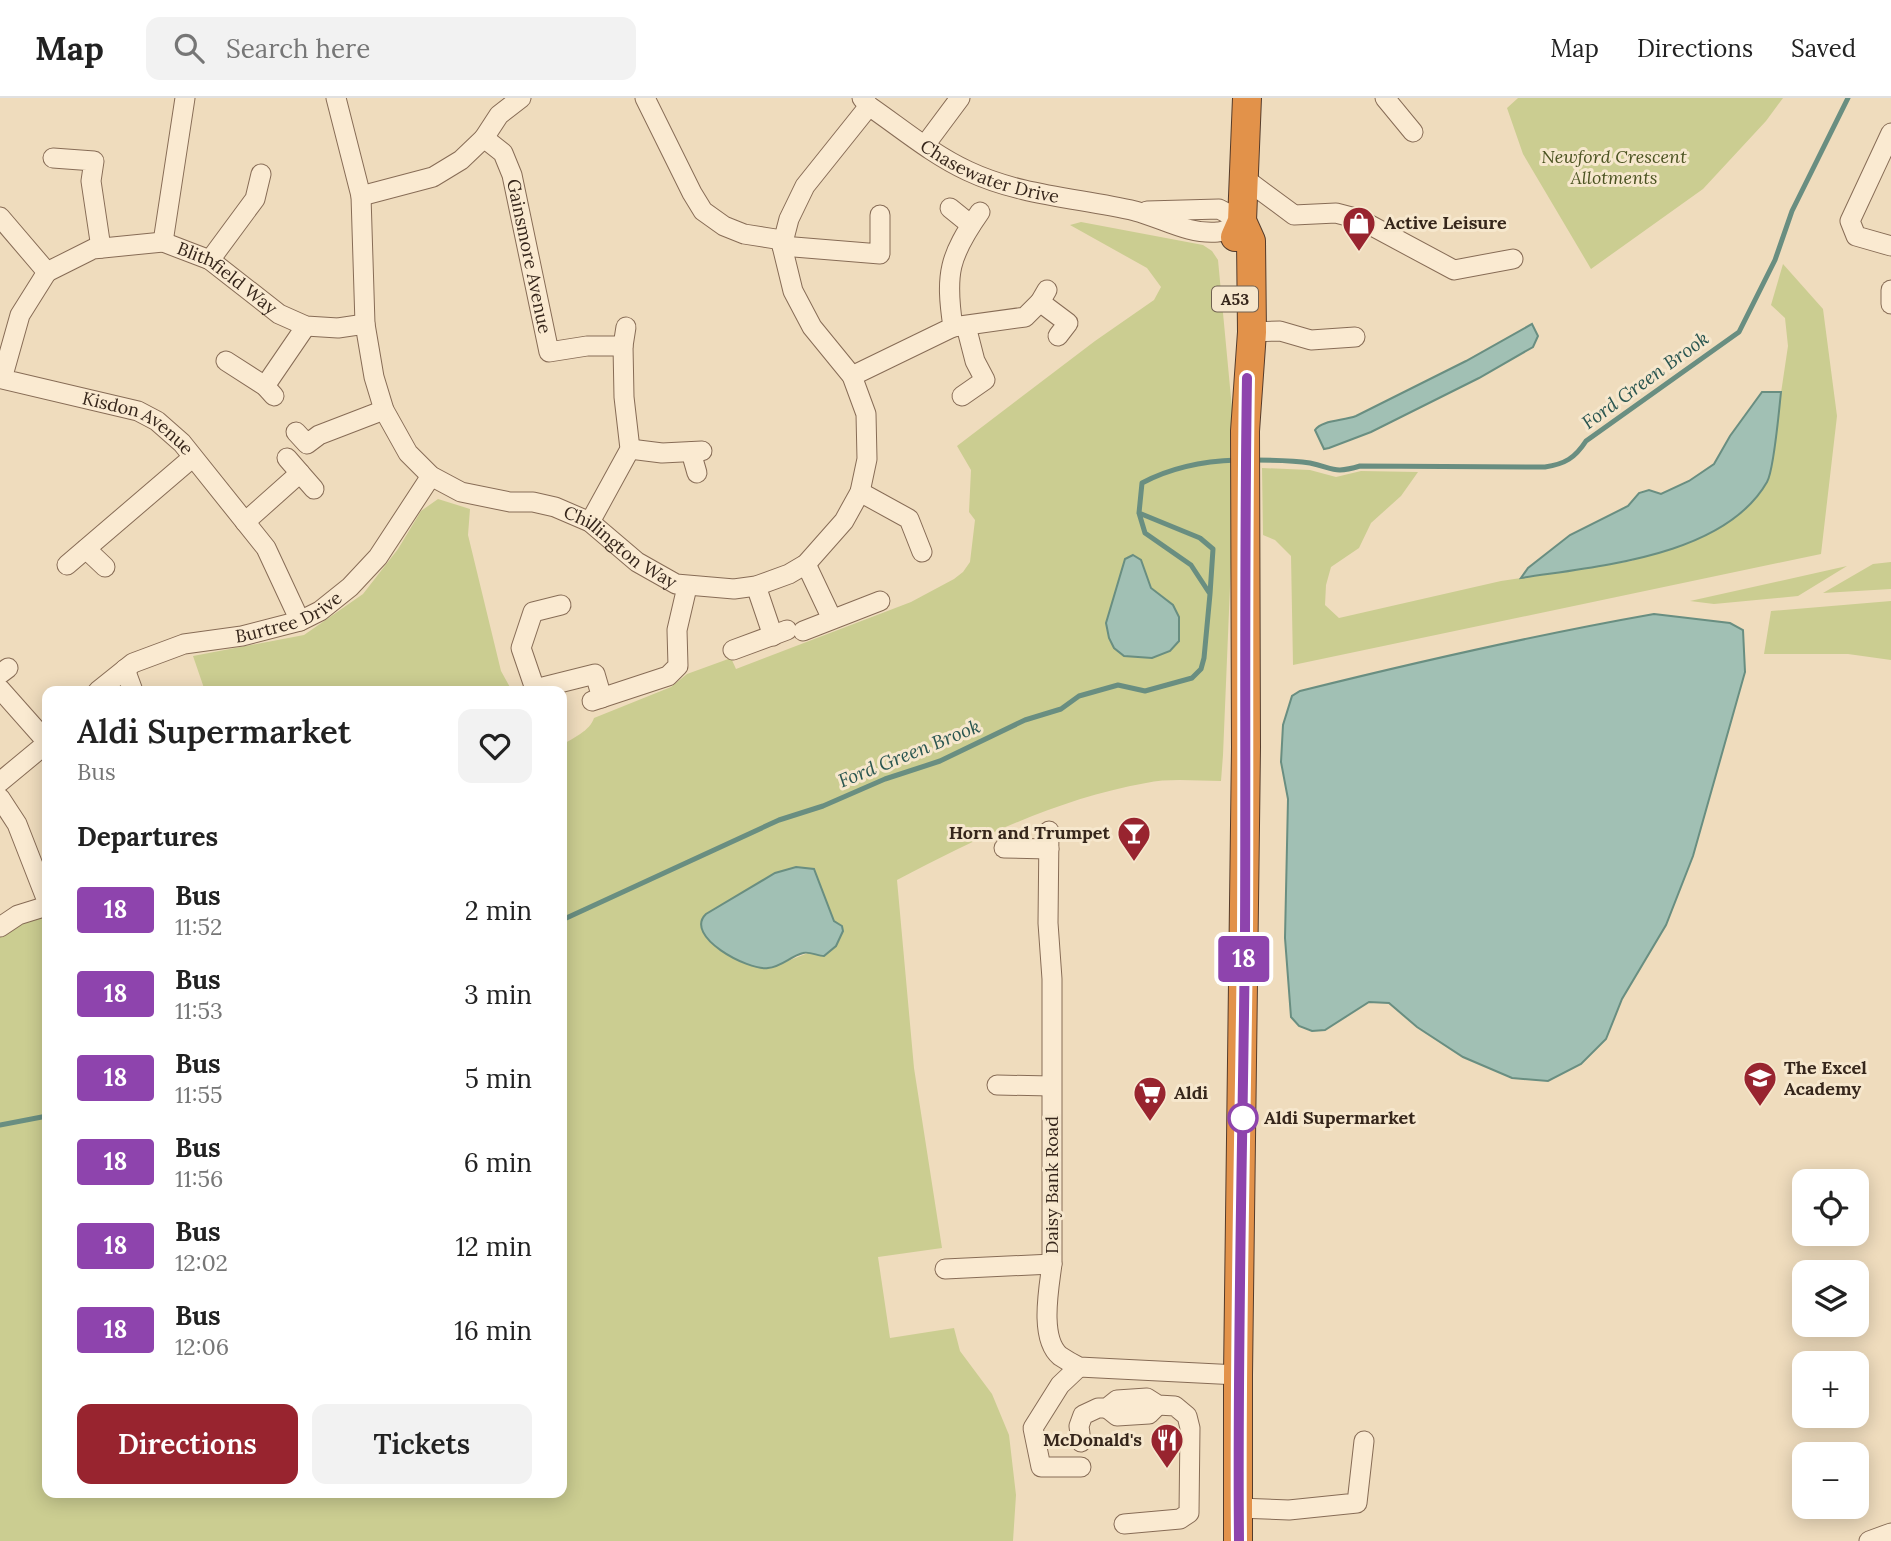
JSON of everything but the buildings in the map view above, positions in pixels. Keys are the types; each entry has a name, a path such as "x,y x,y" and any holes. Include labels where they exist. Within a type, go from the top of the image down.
{"highway":[{"name":"A53","path":"1247,98 1242,222 1232,244 1236,326 1247,378"},
{"name":"A53","path":"1238,1541 1246,694 1245,431 1252,332 1251,241 1242,222"}],"street":[{"path":"163,242 185,98"},
{"name":"Chillington Way","path":"336,98 360,196 365,324 374,377 384,410 408,453 430,475 461,492 510,502 533,502 555,507 590,522 637,562 687,587 741,589 789,574 806,564 844,522 860,492 867,459 866,414 852,376 813,327 793,291 782,243"},
{"path":"360,196 433,177 461,160 484,138 499,115 521,98"},
{"path":"645,98 703,211 724,226 782,243 880,254 880,215"},
{"path":"925,145 960,98"},
{"path":"1385,98 1413,132"},
{"path":"782,243 789,219 805,186 866,102"},
{"name":"Chasewater Drive","path":"866,102 925,145 968,171 1028,192 1136,211 1219,209 1242,222"},
{"path":"1891,133 1850,221 1856,236 1891,246"},
{"name":"Gainsmore Avenue","path":"484,138 503,153 512,175 549,352 625,336 624,397 630,449"},
{"path":"52,158 94,162 91,181 101,248"},
{"path":"210,260 251,205 261,174"},
{"path":"1244,178 1294,215 1336,213 1359,219 1454,270 1513,259"},
{"path":"950,208 975,219 956,250 950,270 960,326 985,380 962,396"},
{"path":"0,217 47,272"},
{"name":"Blithfield Way","path":"47,272 93,248 163,242 210,260 279,314 306,326 338,328 365,324"},
{"name":"Kisdon Avenue","path":"47,272 20,315 1,385 138,411 157,421 182,443 266,548 300,621"},
{"path":"1891,290 1891,304"},
{"path":"852,376 960,326 1025,317 1043,296 1069,323 1058,336"},
{"path":"226,361 270,391 306,326"},
{"path":"1252,332 1280,331 1311,340 1355,337"},
{"path":"296,432 307,444 318,435 384,410"},
{"path":"590,522 630,449 662,453 696,451 697,473"},
{"path":"67,565 192,458"},
{"path":"245,522 294,465 314,489"},
{"name":"Burtree Drive","path":"104,686 133,663 184,644 242,636 300,621 320,611 350,587 378,556 430,475"},
{"path":"860,492 909,519 922,552"},
{"path":"86,549 105,567"},
{"path":"806,564 832,619"},
{"path":"757,586 787,632"},
{"path":"547,686 595,674 597,699 668,677 678,666 677,630 687,587"},
{"path":"733,650 880,601"},
{"path":"534,686 521,648 533,612 561,605"},
{"path":"125,669 131,686"},
{"path":"0,689 42,736"},
{"path":"0,782 42,746"},
{"path":"0,798 17,824 42,891"},
{"name":"Daisy Bank Road","path":"1004,848 1049,840 1052,1264 1047,1311 1049,1337 1058,1354 1079,1367"},
{"path":"0,927 18,915 42,906"},
{"path":"997,1085 1051,1086"},
{"path":"946,1269 1052,1264"},
{"path":"1081,1467 1041,1475 1033,1428 1060,1385 1079,1367 1238,1375"},
{"path":"1081,1442 1079,1426 1083,1415 1098,1408 1107,1408 1117,1416 1149,1414 1158,1405 1175,1406 1187,1416 1190,1428 1189,1513 1180,1519 1124,1524"},
{"path":"1238,1508 1289,1510 1357,1503 1364,1441"},
{"path":"1868,1541 1891,1533"}],"green space":[{"name":"Newford Crescent Allotments","path":"1518,98 1783,98 1766,121 1703,189 1591,269 1523,154 1507,108"},
{"path":"1081,222 1203,245 1212,251 1218,260 1233,419 1234,491 1221,781 1155,781 1080,799 1017,822 897,880 914,1068 942,1248 878,1257 890,1338 954,1328 960,1351 992,1394 1009,1435 1016,1495 1013,1541 0,1541 0,931 42,912 42,1498 567,1498 567,742 585,730 594,718 671,687 687,674 731,658 736,669 911,602 963,572 970,562 975,520 969,512 971,470 957,446 1095,341 1154,300 1161,287 1147,268 1070,225","holes":["814,869 834,921 842,926 808,953 770,968"]},
{"path":"1783,264 1823,309 1837,416 1821,554 1293,665 1291,556 1275,540 1263,535 1262,468 1310,470 1336,477 1361,471 1418,472 1401,496 1371,523 1359,548 1331,567 1326,585 1325,605 1339,618 1501,581 1632,561 1768,480 1788,346 1785,318 1771,305"},
{"path":"438,499 470,509 468,535 501,671 509,686 203,686 193,656 304,635 363,594 398,549 421,511"},
{"path":"1891,562 1891,589 1823,593 1873,564"},
{"path":"1847,566 1798,596 1714,604 1690,601"},
{"path":"1891,601 1891,660 1848,654 1764,654 1771,611"}],"shaded area":[{"path":"1532,324 1538,336 1533,347 1479,378 1371,432 1324,449 1315,430 1318,427 1356,416 1466,361"},
{"path":"1762,392 1781,392 1776,439 1770,475 1747,507 1721,527 1656,554 1521,578 1528,568 1570,535 1628,506 1639,493 1649,490 1661,494 1689,481 1714,464 1730,436"},
{"path":"1133,555 1141,560 1151,588 1173,605 1179,617 1179,641 1170,651 1152,658 1124,656 1114,648 1106,623 1125,559"},
{"path":"1654,614 1730,623 1743,630 1745,672 1693,856 1666,925 1622,999 1606,1039 1581,1064 1548,1081 1512,1078 1463,1057 1417,1027 1389,1003 1369,1002 1325,1030 1312,1031 1299,1026 1291,1017 1285,938 1288,799 1281,762 1283,725 1292,696 1300,691 1432,659"},
{"path":"796,867 814,869 834,921 842,926 843,931 836,946 824,956 803,953 768,968 747,964 710,942 701,923 706,914 775,873"}],"waterway":[{"name":"Ford Green Brook","path":"1254,460 1303,462 1339,470 1360,466 1545,467 1569,459 1586,441 1739,332 1775,260 1792,211 1848,98"},
{"name":"Ford Green Brook","path":"567,918 779,820 940,761 1025,720 1061,709 1079,696 1118,685 1145,691 1192,678 1201,669 1204,658 1210,594 1191,565 1145,533 1139,513 1142,483 1188,466 1237,460"},
{"name":"Ford Green Brook","path":"1139,513 1200,538 1213,549 1210,594"},
{"name":"Ford Green Brook","path":"0,1125 42,1117"}],"bus line":[{"name":"18","path":"1239,1541 1238,1375 1246,747 1247,378"}],"place":[{"name":"Active Leisure","path":"1359,253"},
{"name":"Horn and Trumpet","path":"1134,863"},
{"name":"The Excel Academy","path":"1760,1108"},
{"name":"Aldi Supermarket","path":"1243,1118"},
{"name":"Aldi","path":"1150,1123"},
{"name":"McDonald's","path":"1167,1470"}]}
